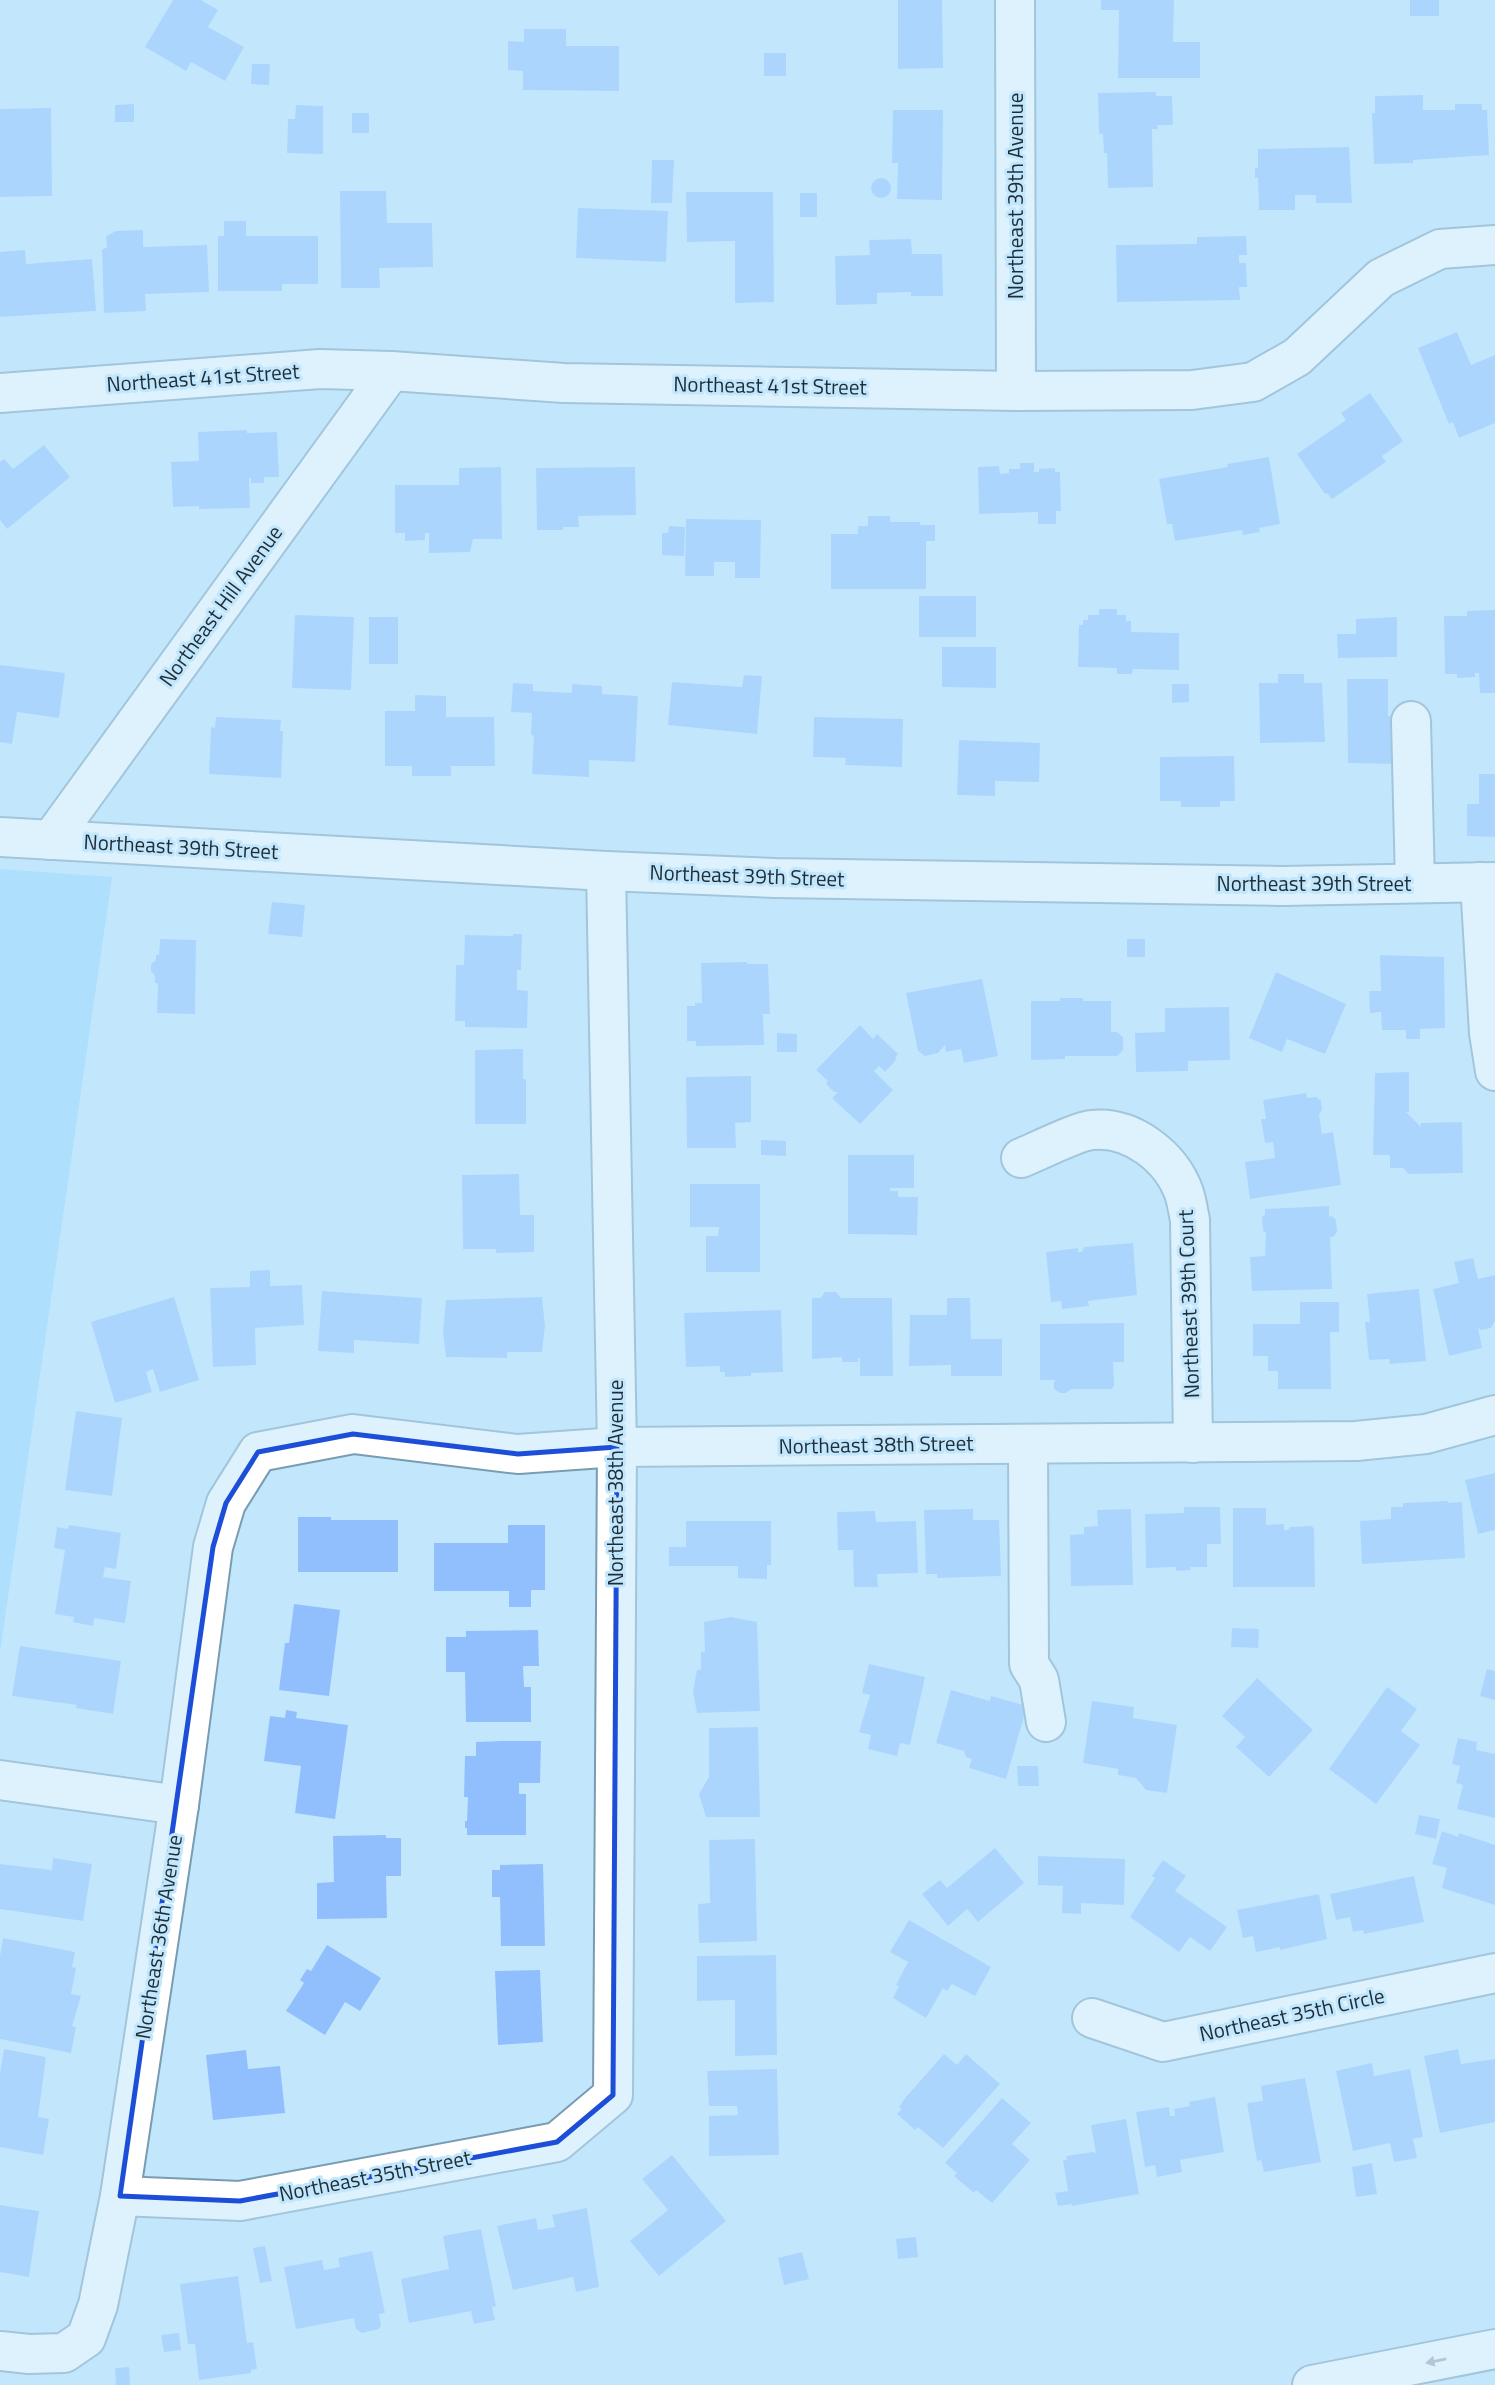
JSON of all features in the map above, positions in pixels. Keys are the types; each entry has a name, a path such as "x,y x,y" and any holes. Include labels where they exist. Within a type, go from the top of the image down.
{"main road":[{"name":"Northeast 39th Avenue","path":"1015,0 1016,391"},
{"name":"Northeast 41st Street","path":"0,393 320,369 564,383 1016,391 1192,390 1253,382 1297,357 1381,278 1440,249 1495,245"},
{"name":"Northeast Hill Avenue","path":"51,840 391,371"},
{"path":"1411,721 1415,883"},
{"name":"Northeast 39th Street","path":"0,837 606,872 776,878 1268,886 1487,882"},
{"name":"Northeast 38th Avenue","path":"606,872 617,1447 613,2095"},
{"path":"1487,882 1489,1033 1495,1071"},
{"name":"Northeast 39th Court","path":"1021,1158 1091,1130 1126,1133 1153,1149 1184,1192 1190,1220 1193,1443"},
{"name":"Northeast 38th Street","path":"258,1452 353,1434 518,1454 617,1447 1356,1441 1426,1434 1495,1415"},
{"path":"1028,1444 1029,1664 1039,1680 1046,1722"},
{"name":"Northeast 36th Avenue","path":"0,2351 64,2353 86,2338 98,2305 120,2196 214,1547 226,1503 258,1452"},
{"path":"0,1780 178,1805"},
{"name":"Northeast 35th Circle","path":"1092,2018 1163,2042 1495,1973"},
{"name":"Northeast 35th Street","path":"120,2196 240,2201 557,2142 613,2095"},
{"path":"1312,2385 1495,2349"}],"highlighted area":[{"path":"353,1434 518,1454 617,1447 613,2095 557,2142 240,2201 120,2196 213,1547 226,1503 258,1452"}],"shaded area":[{"path":"0,869 112,877 0,1652"}],"building":[{"path":"173,0 201,0 218,10 208,27 244,47 225,81 191,62 186,71 145,47"},
{"path":"898,0 942,0 943,68 898,69"},
{"path":"1101,0 1174,0 1173,42 1200,42 1200,78 1118,78 1119,10 1101,10"},
{"path":"1410,0 1439,0 1439,16 1410,16"},
{"path":"524,29 566,29 566,46 619,46 619,91 523,90 523,71 508,70 508,41 524,42"},
{"path":"764,53 786,53 786,76 764,76"},
{"path":"252,64 270,64 269,85 251,84"},
{"path":"1156,92 1156,96 1172,96 1173,125 1157,125 1158,129 1152,129 1153,187 1108,188 1107,153 1104,153 1103,134 1099,134 1098,93"},
{"path":"1423,95 1423,110 1455,110 1455,104 1482,104 1482,110 1487,110 1489,155 1374,164 1372,113 1375,113 1375,96"},
{"path":"134,104 134,122 115,122 115,105"},
{"path":"296,105 323,106 323,154 287,153 288,119 295,119"},
{"path":"51,108 52,196 0,197 0,109"},
{"path":"893,110 943,110 942,200 897,199 898,163 892,163"},
{"path":"352,113 369,113 369,133 352,133"},
{"path":"1349,147 1352,203 1316,203 1316,195 1295,195 1295,210 1259,210 1258,178 1255,178 1258,149"},
{"path":"652,160 674,160 672,203 651,203"},
{"path":"881,178 888,181 891,188 888,195 881,198 874,195 871,188 874,181"},
{"path":"340,191 386,191 387,223 432,223 433,267 379,268 380,288 341,288"},
{"path":"686,192 773,192 774,302 735,303 735,241 687,242"},
{"path":"800,193 817,193 817,217 800,217"},
{"path":"578,208 668,211 666,262 576,258"},
{"path":"224,221 246,221 246,236 318,236 318,284 282,284 282,291 218,291 218,236 224,236"},
{"path":"143,230 143,247 207,245 209,292 145,294 146,311 104,313 102,249 107,248 106,236 116,231"},
{"path":"1246,236 1247,255 1239,255 1239,263 1246,263 1247,287 1239,287 1240,300 1117,302 1116,245 1197,244 1197,237"},
{"path":"911,239 912,254 942,254 943,296 911,296 911,292 877,293 877,304 836,305 835,256 870,255 869,240"},
{"path":"25,250 26,264 92,259 96,311 0,317 0,252"},
{"path":"1457,332 1471,365 1495,355 1495,423 1459,438 1453,422 1449,424 1418,348"},
{"path":"1370,393 1403,441 1382,456 1386,462 1332,499 1325,494 1297,454 1346,420 1341,413"},
{"path":"247,430 247,433 277,432 279,477 264,477 264,483 251,483 249,478 250,508 173,507 171,462 199,461 198,432"},
{"path":"44,445 70,477 7,529 0,520 0,462 4,459 13,469"},
{"path":"1269,457 1280,524 1259,528 1260,532 1243,535 1242,530 1175,541 1172,524 1167,524 1159,479"},
{"path":"1020,463 1034,463 1034,472 1055,468 1055,472 1060,472 1061,511 1056,511 1056,524 1038,524 1038,512 979,514 978,467 999,466 1000,474 1009,473 1009,469 1020,469"},
{"path":"501,467 502,539 473,539 470,552 429,553 429,533 425,533 425,540 405,541 405,533 395,533 395,485 459,485 459,468"},
{"path":"635,467 636,515 578,516 579,527 537,530 536,468"},
{"path":"868,516 890,516 890,522 935,525 935,541 926,541 926,589 831,589 831,534 858,534 858,526 868,526"},
{"path":"686,519 761,520 760,578 735,578 735,562 714,562 714,576 685,576"},
{"path":"669,526 685,527 684,556 662,555 662,533 668,533"},
{"path":"919,596 976,596 976,637 919,637"},
{"path":"1099,609 1117,609 1117,615 1126,615 1126,621 1131,621 1131,632 1179,633 1179,670 1133,669 1132,674 1117,674 1117,668 1078,667 1079,625 1083,625 1083,620 1088,620 1088,615 1099,615"},
{"path":"1495,610 1495,693 1480,693 1479,673 1475,673 1475,677 1457,678 1457,674 1445,674 1444,616 1467,616 1467,611"},
{"path":"295,615 354,617 351,690 292,688"},
{"path":"369,617 398,617 398,664 369,664"},
{"path":"1397,617 1397,657 1338,658 1337,634 1356,634 1356,619"},
{"path":"942,647 996,647 996,688 942,687"},
{"path":"0,665 65,673 59,718 17,712 12,744 0,742"},
{"path":"1278,674 1304,674 1304,683 1322,683 1325,742 1260,743 1259,683 1278,683"},
{"path":"744,675 762,676 757,734 668,725 672,682 742,687"},
{"path":"1347,679 1388,679 1388,716 1401,716 1401,764 1348,763"},
{"path":"513,683 533,684 533,691 572,693 572,684 602,686 602,694 638,696 635,762 589,760 589,777 532,774 532,713 511,712"},
{"path":"1172,684 1189,684 1189,702 1172,703"},
{"path":"415,695 446,696 446,717 494,717 495,766 451,766 451,776 412,776 412,766 385,766 385,711 415,711"},
{"path":"216,717 281,720 281,778 209,774 211,727 215,728"},
{"path":"814,717 903,719 902,767 845,765 846,758 813,757"},
{"path":"959,740 1040,743 1039,782 995,781 995,796 957,795"},
{"path":"1234,756 1235,801 1220,801 1220,807 1181,807 1181,801 1160,801 1160,757"},
{"path":"1479,774 1495,774 1495,837 1467,836 1467,804 1479,804"},
{"path":"272,902 305,905 302,937 268,934"},
{"path":"522,934 521,970 517,970 517,990 528,991 527,1028 465,1027 465,1021 455,1021 456,965 464,965 465,935"},
{"path":"160,939 196,940 195,1014 157,1013 158,983 155,983 151,964 156,960 156,955 159,955"},
{"path":"1127,939 1145,939 1145,957 1127,957"},
{"path":"1380,955 1444,957 1445,1028 1420,1029 1420,1039 1406,1039 1406,1030 1382,1030 1381,1012 1370,1013 1369,991 1381,991"},
{"path":"701,963 768,964 770,1014 763,1014 764,1045 696,1046 696,1041 687,1041 687,1006 702,1003"},
{"path":"1276,972 1346,1004 1325,1054 1287,1039 1282,1052 1249,1038"},
{"path":"982,979 998,1056 964,1063 961,1049 946,1052 945,1045 938,1053 925,1056 918,1051 906,993"},
{"path":"1060,998 1111,1001 1111,1032 1117,1032 1123,1037 1123,1050 1117,1056 1065,1056 1065,1059 1031,1060 1031,1001 1060,1001"},
{"path":"1229,1007 1230,1060 1188,1061 1188,1071 1136,1072 1135,1033 1165,1032 1165,1008"},
{"path":"860,1025 873,1039 877,1034 898,1054 895,1058 897,1059 885,1072 879,1066 874,1071 893,1090 860,1124 832,1098 838,1092 834,1092 826,1084 828,1081 816,1070"},
{"path":"777,1033 797,1034 797,1052 777,1052"},
{"path":"523,1049 526,1124 475,1124 475,1050"},
{"path":"1409,1072 1409,1112 1406,1112 1421,1127 1421,1123 1462,1122 1463,1173 1409,1174 1403,1168 1390,1168 1390,1155 1373,1155 1375,1073"},
{"path":"751,1076 751,1122 735,1123 736,1148 687,1148 686,1077"},
{"path":"1306,1093 1307,1098 1316,1097 1321,1101 1322,1110 1319,1114 1322,1134 1333,1132 1341,1185 1250,1199 1245,1162 1275,1158 1273,1142 1265,1143 1261,1119 1266,1119 1263,1100"},
{"path":"761,1140 786,1141 786,1156 761,1155"},
{"path":"848,1155 914,1155 914,1188 890,1188 890,1191 898,1191 898,1197 918,1197 917,1235 848,1234"},
{"path":"519,1174 520,1215 534,1215 534,1252 496,1253 496,1249 463,1249 462,1175"},
{"path":"690,1184 760,1184 760,1272 706,1272 706,1236 718,1236 719,1227 690,1227"},
{"path":"1329,1206 1329,1217 1332,1216 1336,1220 1337,1232 1330,1237 1332,1289 1252,1291 1250,1257 1265,1256 1266,1233 1263,1231 1262,1217 1265,1215 1265,1209"},
{"path":"1133,1243 1137,1295 1088,1301 1089,1306 1062,1309 1061,1301 1051,1302 1046,1252 1078,1248 1078,1252 1082,1252 1084,1247"},
{"path":"1473,1258 1478,1279 1495,1275 1495,1321 1491,1328 1478,1328 1482,1348 1449,1356 1433,1289 1459,1283 1454,1262"},
{"path":"270,1270 270,1286 302,1285 304,1325 255,1328 256,1365 213,1367 210,1288 250,1287 250,1271"},
{"path":"1419,1289 1426,1361 1390,1364 1389,1359 1369,1360 1365,1322 1370,1322 1367,1294"},
{"path":"322,1291 422,1298 419,1344 354,1340 354,1353 318,1351"},
{"path":"825,1292 836,1292 841,1298 892,1298 893,1376 860,1376 860,1358 858,1362 842,1362 842,1357 812,1359 812,1298 821,1298"},
{"path":"174,1297 199,1380 160,1392 153,1369 146,1372 152,1392 115,1403 91,1322"},
{"path":"542,1297 545,1326 542,1352 507,1352 507,1358 446,1357 443,1331 446,1300"},
{"path":"947,1298 970,1298 971,1339 1002,1339 1002,1376 951,1376 951,1365 909,1366 910,1315 947,1315"},
{"path":"1300,1302 1339,1302 1339,1332 1330,1332 1331,1389 1278,1389 1278,1371 1268,1371 1268,1356 1253,1356 1253,1324 1300,1324"},
{"path":"781,1310 783,1372 725,1377 725,1372 720,1372 720,1366 686,1367 684,1313"},
{"path":"1124,1323 1124,1362 1113,1362 1112,1389 1071,1389 1060,1393 1054,1389 1054,1381 1057,1380 1040,1380 1040,1324"},
{"path":"76,1411 122,1418 112,1496 65,1490"},
{"path":"1495,1473 1495,1530 1478,1534 1465,1480"},
{"path":"1462,1502 1465,1558 1362,1564 1360,1521 1391,1519 1391,1507 1403,1507 1403,1503"},
{"path":"1184,1507 1220,1507 1221,1544 1207,1544 1207,1567 1190,1567 1191,1570 1176,1571 1176,1567 1146,1568 1145,1514 1184,1513"},
{"path":"1233,1508 1266,1508 1266,1525 1284,1524 1284,1530 1290,1527 1312,1526 1315,1587 1233,1587"},
{"path":"973,1509 973,1520 999,1520 1001,1576 937,1578 937,1574 926,1574 924,1510"},
{"path":"1131,1509 1133,1585 1071,1586 1070,1535 1084,1534 1084,1527 1098,1526 1097,1510"},
{"path":"875,1511 876,1522 916,1521 918,1573 877,1574 878,1587 854,1587 853,1550 838,1550 837,1512"},
{"path":"298,1517 398,1520 398,1572 298,1572"},
{"path":"686,1521 771,1521 771,1565 767,1565 767,1579 738,1578 738,1566 669,1566 669,1547 686,1547"},
{"path":"69,1525 121,1533 116,1569 105,1567 103,1577 131,1581 125,1623 94,1618 93,1626 73,1622 74,1617 55,1614 65,1550 54,1548 57,1527 68,1529"},
{"path":"508,1525 545,1525 545,1590 531,1590 531,1607 509,1607 509,1591 434,1591 434,1543 508,1543"},
{"path":"294,1604 340,1610 329,1696 279,1690 285,1643 289,1643"},
{"path":"731,1617 757,1622 760,1711 697,1713 693,1691 697,1670 701,1670 701,1652 705,1652 704,1622"},
{"path":"1232,1628 1259,1629 1258,1648 1231,1647"},
{"path":"538,1630 539,1666 523,1666 524,1687 531,1687 531,1722 466,1722 465,1672 446,1672 446,1637 466,1637 466,1631"},
{"path":"20,1646 121,1661 113,1714 76,1708 77,1705 12,1696"},
{"path":"869,1664 925,1677 910,1745 900,1743 897,1756 868,1749 871,1735 859,1732 870,1695 862,1693"},
{"path":"1487,1669 1495,1671 1495,1700 1480,1696"},
{"path":"1257,1678 1313,1730 1269,1777 1236,1747 1245,1737 1222,1716"},
{"path":"1387,1687 1417,1709 1401,1731 1420,1745 1376,1804 1329,1769"},
{"path":"951,1690 990,1701 991,1696 1027,1706 1006,1779 969,1768 972,1759 966,1757 964,1751 936,1743"},
{"path":"1092,1701 1134,1707 1133,1718 1177,1725 1167,1793 1146,1790 1136,1778 1118,1775 1118,1769 1083,1763"},
{"path":"286,1710 297,1712 296,1718 348,1725 335,1819 295,1813 301,1766 264,1761 270,1716 285,1718"},
{"path":"758,1727 760,1817 706,1817 699,1794 709,1777 709,1728"},
{"path":"1458,1738 1477,1742 1476,1750 1495,1754 1495,1818 1457,1809 1463,1785 1456,1783 1460,1766 1452,1764"},
{"path":"541,1741 540,1783 519,1783 519,1794 526,1794 526,1835 467,1835 465,1756 476,1756 476,1742"},
{"path":"1017,1766 1038,1766 1039,1786 1018,1786"},
{"path":"1419,1815 1440,1819 1436,1839 1415,1834"},
{"path":"1442,1831 1458,1837 1459,1833 1495,1845 1495,1905 1442,1888 1447,1868 1432,1864"},
{"path":"386,1835 386,1838 401,1838 401,1876 386,1876 387,1918 317,1919 317,1883 334,1882 333,1836"},
{"path":"755,1839 757,1941 699,1943 698,1904 710,1903 709,1840"},
{"path":"995,1848 1024,1883 978,1922 967,1909 948,1926 922,1894 940,1880 947,1888"},
{"path":"1038,1856 1125,1859 1124,1905 1081,1903 1081,1914 1062,1913 1063,1886 1038,1885"},
{"path":"53,1858 92,1864 83,1921 0,1909 0,1864 52,1870"},
{"path":"1163,1860 1186,1876 1175,1891 1227,1927 1210,1951 1190,1937 1179,1952 1130,1917"},
{"path":"543,1864 545,1946 501,1946 500,1897 492,1897 492,1870 500,1870 500,1865"},
{"path":"1414,1876 1424,1922 1364,1934 1363,1930 1353,1932 1350,1917 1336,1920 1330,1894"},
{"path":"1319,1894 1327,1939 1280,1950 1280,1947 1256,1952 1253,1936 1243,1938 1237,1910"},
{"path":"909,1920 991,1967 975,1996 952,1984 947,1991 943,1988 926,2018 893,1998 899,1986 896,1985 908,1962 890,1952"},
{"path":"3,1938 75,1952 72,1967 76,1968 71,1994 81,1996 72,2026 76,2027 71,2053 0,2039 0,1956"},
{"path":"327,1945 381,1978 360,2011 345,2002 325,2035 286,2011 304,1983 300,1980 307,1969 311,1971"},
{"path":"776,1955 777,2055 735,2056 735,2000 697,2001 697,1956"},
{"path":"540,1970 543,2042 498,2045 495,1971"},
{"path":"4,2049 46,2057 38,2117 49,2119 43,2155 0,2147 0,2073"},
{"path":"1458,2049 1461,2064 1495,2059 1495,2122 1440,2133 1424,2056"},
{"path":"246,2050 248,2069 280,2066 285,2113 213,2120 206,2055"},
{"path":"944,2054 957,2065 966,2054 1000,2084 943,2148 918,2127 915,2130 897,2114 906,2097"},
{"path":"1372,2063 1374,2076 1410,2069 1423,2137 1413,2139 1417,2158 1394,2162 1390,2143 1353,2151 1336,2071"},
{"path":"777,2069 779,2155 709,2156 709,2116 738,2115 737,2106 709,2106 707,2071"},
{"path":"1305,2078 1321,2162 1264,2172 1261,2160 1257,2161 1247,2103 1263,2101 1261,2086"},
{"path":"1215,2097 1224,2152 1180,2160 1182,2172 1157,2177 1155,2165 1145,2167 1136,2112 1169,2107 1170,2116 1175,2116 1174,2109 1190,2106 1189,2102"},
{"path":"1002,2098 1031,2123 1012,2144 1030,2160 992,2203 976,2190 974,2193 954,2176 957,2173 945,2163"},
{"path":"1126,2119 1139,2194 1058,2206 1055,2193 1068,2191 1063,2160 1067,2160 1066,2156 1096,2153 1091,2125"},
{"path":"672,2155 726,2221 659,2276 630,2241 668,2210 642,2179"},
{"path":"1372,2163 1377,2194 1356,2197 1352,2167"},
{"path":"0,2205 39,2211 29,2277 0,2272"},
{"path":"587,2208 599,2287 576,2292 573,2277 513,2290 497,2226 536,2218 538,2230 555,2227 552,2215"},
{"path":"481,2229 496,2306 492,2307 495,2320 474,2324 471,2311 409,2323 401,2279 449,2269 443,2236"},
{"path":"916,2237 918,2257 898,2259 896,2239"},
{"path":"265,2246 272,2281 260,2283 253,2248"},
{"path":"372,2251 385,2313 379,2314 379,2329 362,2333 356,2329 354,2318 296,2329 284,2267 322,2260 324,2270 340,2267 338,2258"},
{"path":"802,2252 809,2279 784,2285 778,2258"},
{"path":"238,2276 247,2343 253,2342 257,2369 251,2370 251,2373 199,2380 195,2344 188,2344 180,2284"},
{"path":"179,2333 181,2350 164,2352 161,2335"},
{"path":"129,2367 130,2385 116,2385 115,2368"}]}
